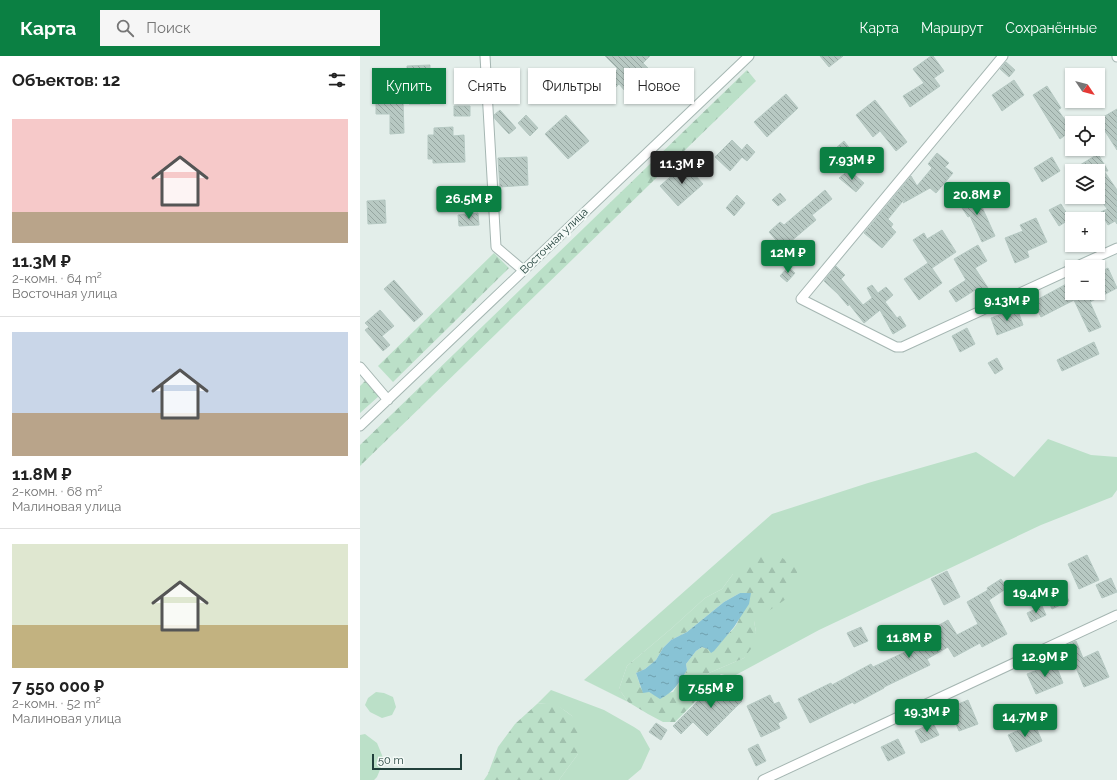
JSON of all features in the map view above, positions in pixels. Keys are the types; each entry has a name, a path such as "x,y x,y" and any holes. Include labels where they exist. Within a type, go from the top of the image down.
{"street":[{"path":"485,56 496,247 524,270"},
{"name":"Восточная улица","path":"360,426 749,56"},
{"path":"1003,56 800,300 896,347 902,347 1065,272"},
{"path":"1091,260 1117,248"},
{"path":"360,367 388,400"},
{"path":"763,780 1117,615"}],"green space":[{"path":"747,70 756,81 360,466 360,445"},
{"path":"494,253 509,268 393,382 378,366"},
{"path":"365,381 379,396 360,413 360,386"},
{"path":"1048,439 1091,455 1117,457 1117,490 1112,497 1041,525 819,630 732,677 721,674 702,690 701,683 709,673 744,658 756,632 754,621 733,574 722,589 705,598 627,666 619,689 628,702 584,680 772,514 868,483 976,452 1014,477"},
{"path":"767,555 781,557 798,569 795,582 786,599 754,621 756,632 754,645 744,658 709,673 701,683 702,690 693,704 675,722 663,722 628,702 619,689 627,666 705,598 722,589 733,574 746,561","holes":["740,593 740,615 736,626 727,635 708,649 702,647 696,651 686,664 687,670 673,692 655,695 641,688 636,673 645,669 656,660 663,648 671,640 687,632 724,602"]},
{"path":"551,690 604,710 640,731 650,749 641,769 628,780 559,780 578,754 572,716 552,704 537,704"},
{"path":"376,692 384,693 393,697 396,707 392,715 382,718 370,712 365,705 368,698"},
{"path":"537,704 556,704 572,716 581,733 578,754 559,780 484,780 488,774 498,747 515,724"},
{"path":"365,734 377,743 384,760 377,777 374,780 360,780 360,735"}],"water":[{"path":"740,593 751,593 749,604 734,627 714,651 711,653 708,649 702,647 696,651 686,664 687,670 679,683 673,690 660,699 649,692 643,693 636,673 645,669 656,660 663,648 671,640 687,632 724,602"}],"building":[{"path":"605,56 650,56 643,63 648,68 624,68 624,90 619,84 616,87 616,71 618,69"},
{"path":"820,56 843,56 829,67"},
{"path":"933,56 944,71 934,78 940,86 910,107 903,96 924,83 913,69"},
{"path":"1006,62 1015,70 1009,77 1000,69"},
{"path":"430,65 430,68 407,68 407,66"},
{"path":"1014,80 1024,95 1002,111 992,95"},
{"path":"1047,86 1061,108 1058,110 1065,120 1065,135 1060,139 1033,95"},
{"path":"786,94 798,108 767,137 754,122"},
{"path":"875,100 907,142 896,151 880,131 873,137 856,115"},
{"path":"376,104 403,104 404,133 390,134 390,114 376,114"},
{"path":"454,106 470,106 470,116 454,116"},
{"path":"1117,109 1117,150 1105,131 1105,116"},
{"path":"500,110 516,128 509,134 495,119 494,115"},
{"path":"526,115 538,128 530,136 518,123"},
{"path":"566,115 589,141 568,159 545,134"},
{"path":"453,127 453,136 464,135 465,162 433,163 433,159 428,159 428,135 434,135 434,128"},
{"path":"732,140 742,150 747,144 755,152 747,161 742,157 730,171 715,157"},
{"path":"844,141 858,159 850,165 836,148"},
{"path":"937,153 949,163 945,167 953,173 936,193 930,188 903,203 907,196 888,219 893,224 891,227 896,232 882,248 864,233 911,176 917,186 932,168 928,164"},
{"path":"1095,156 1099,156 1104,164 1082,164"},
{"path":"527,157 528,185 500,187 498,158"},
{"path":"1052,157 1060,171 1042,182 1034,168"},
{"path":"685,164 703,184 678,206 660,186"},
{"path":"849,170 864,183 856,192 839,178"},
{"path":"1105,172 1117,190 1117,224 1115,221 1108,225 1105,219 1105,212 1101,212 1107,209 1104,204 1105,204"},
{"path":"458,188 459,211 438,212 437,189"},
{"path":"825,190 832,199 812,215 816,220 783,248 769,232 780,222 784,225"},
{"path":"973,192 983,207 995,236 982,242 970,216 968,217 958,202"},
{"path":"780,193 786,200 778,206 772,200"},
{"path":"737,195 745,203 734,216 726,208"},
{"path":"385,200 386,223 368,224 367,201"},
{"path":"1061,204 1066,212 1065,222 1059,226 1049,210"},
{"path":"478,213 479,225 459,226 458,215"},
{"path":"1036,218 1047,242 1027,251 1029,257 1015,263 1005,238 1023,231 1020,225"},
{"path":"942,230 956,252 932,268 942,283 919,300 904,279 928,263 913,240 924,233 927,239"},
{"path":"978,245 987,261 975,268 988,288 978,294 975,290 956,302 949,291 966,280 954,259"},
{"path":"836,266 845,275 841,279 863,305 872,298 867,288 872,285 878,293 886,287 893,295 885,302 897,318 900,316 906,326 893,334 880,310 864,323 849,304 848,306 824,281"},
{"path":"788,267 795,273 787,282 780,276"},
{"path":"1108,268 1117,288 1105,294 1105,270"},
{"path":"394,280 423,314 414,322 384,289"},
{"path":"1065,285 1065,300 1074,300 1041,317 1033,302"},
{"path":"1074,300 1094,300 1090,302 1101,327 1089,332"},
{"path":"1017,308 1023,325 997,335 991,318"},
{"path":"380,310 394,326 382,336 390,345 383,351 365,330 369,327 365,323"},
{"path":"967,328 975,344 960,352 952,336"},
{"path":"1094,342 1099,354 1062,371 1057,360"},
{"path":"997,358 1003,369 995,374 988,363"},
{"path":"1087,555 1099,580 1079,589 1068,564"},
{"path":"947,571 960,597 944,605 931,579"},
{"path":"1111,578 1117,592 1102,598 1096,585"},
{"path":"1001,579 1007,588 989,600 1007,634 982,647 980,643 954,657 948,647 927,659 930,665 884,687 854,704 853,702 810,723 798,699 831,683 832,685 871,664 873,667 931,640 927,632 948,620 957,635 978,624 967,602 988,590 987,588"},
{"path":"1063,588 1069,601 1052,609 1046,595"},
{"path":"1042,606 1046,615 1031,622 1027,613"},
{"path":"861,627 868,641 854,647 847,633"},
{"path":"1076,641 1083,658 1098,651 1109,677 1084,687 1072,658 1066,660 1061,648"},
{"path":"1055,663 1063,683 1036,694 1027,674"},
{"path":"723,676 731,684 728,687 742,701 707,736 693,722 681,734 673,726"},
{"path":"770,695 774,704 779,702 787,718 778,723 780,728 761,737 747,706"},
{"path":"968,700 978,724 959,731 949,708"},
{"path":"656,723 667,730 661,740 649,732"},
{"path":"933,723 939,735 921,743 915,731"},
{"path":"1034,723 1042,741 1016,752 1008,735"},
{"path":"898,739 905,753 888,761 881,747"},
{"path":"758,744 766,761 756,766 748,749"}]}
